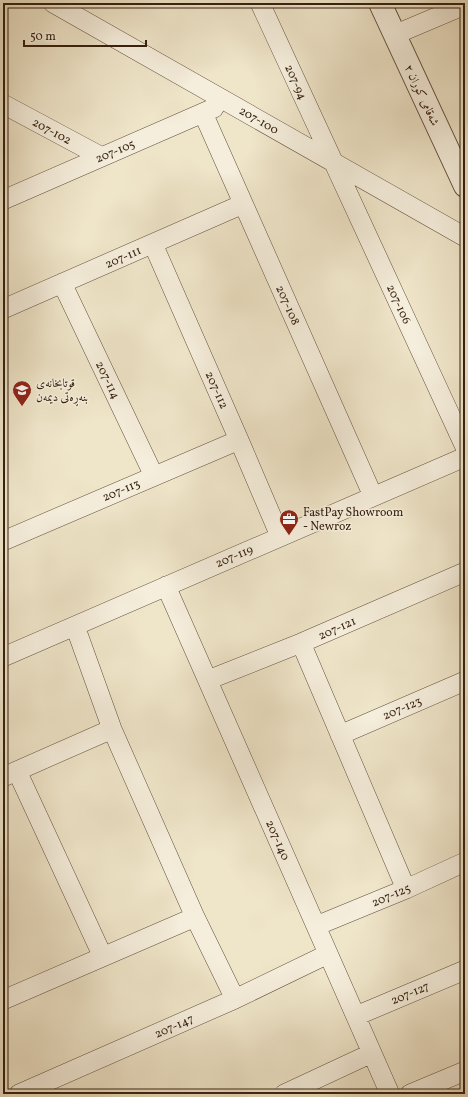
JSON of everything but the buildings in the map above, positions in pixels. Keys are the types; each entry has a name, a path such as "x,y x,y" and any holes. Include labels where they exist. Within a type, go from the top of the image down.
{"street":[{"name":"207-100","path":"53,3 465,237"},
{"name":"207-94","path":"260,3 332,162"},
{"name":"شەقامی کوران ٢","path":"380,3 465,186"},
{"path":"394,35 465,5"},
{"name":"207-105","path":"3,200 228,102"},
{"name":"207-102","path":"3,104 102,157"},
{"name":"207-108","path":"203,114 373,496"},
{"name":"207-106","path":"332,162 465,447"},
{"name":"207-111","path":"3,309 243,204"},
{"name":"207-112","path":"152,244 280,536"},
{"name":"207-114","path":"62,283 154,476"},
{"name":"207-113","path":"3,541 239,440"},
{"name":"207-119","path":"3,657 465,457"},
{"name":"207-121","path":"208,680 301,643 465,572"},
{"name":"207-140","path":"166,586 390,1094"},
{"path":"75,626 112,730 195,917 235,999"},
{"path":"301,643 406,889"},
{"name":"207-123","path":"340,735 465,681"},
{"path":"103,957 10,774 112,730"},
{"name":"207-125","path":"316,926 406,889 465,862"},
{"path":"3,1000 195,917"},
{"name":"207-147","path":"19,1094 235,999 328,954"},
{"name":"207-127","path":"356,1016 465,970"},
{"path":"284,1094 372,1053"},
{"path":"410,1094 465,1071"}],"place":[{"name":"قوتابخانەی بنەڕەتی دیمەن","path":"22,407"},
{"name":"FastPay Showroom - Newroz","path":"289,536"}]}
